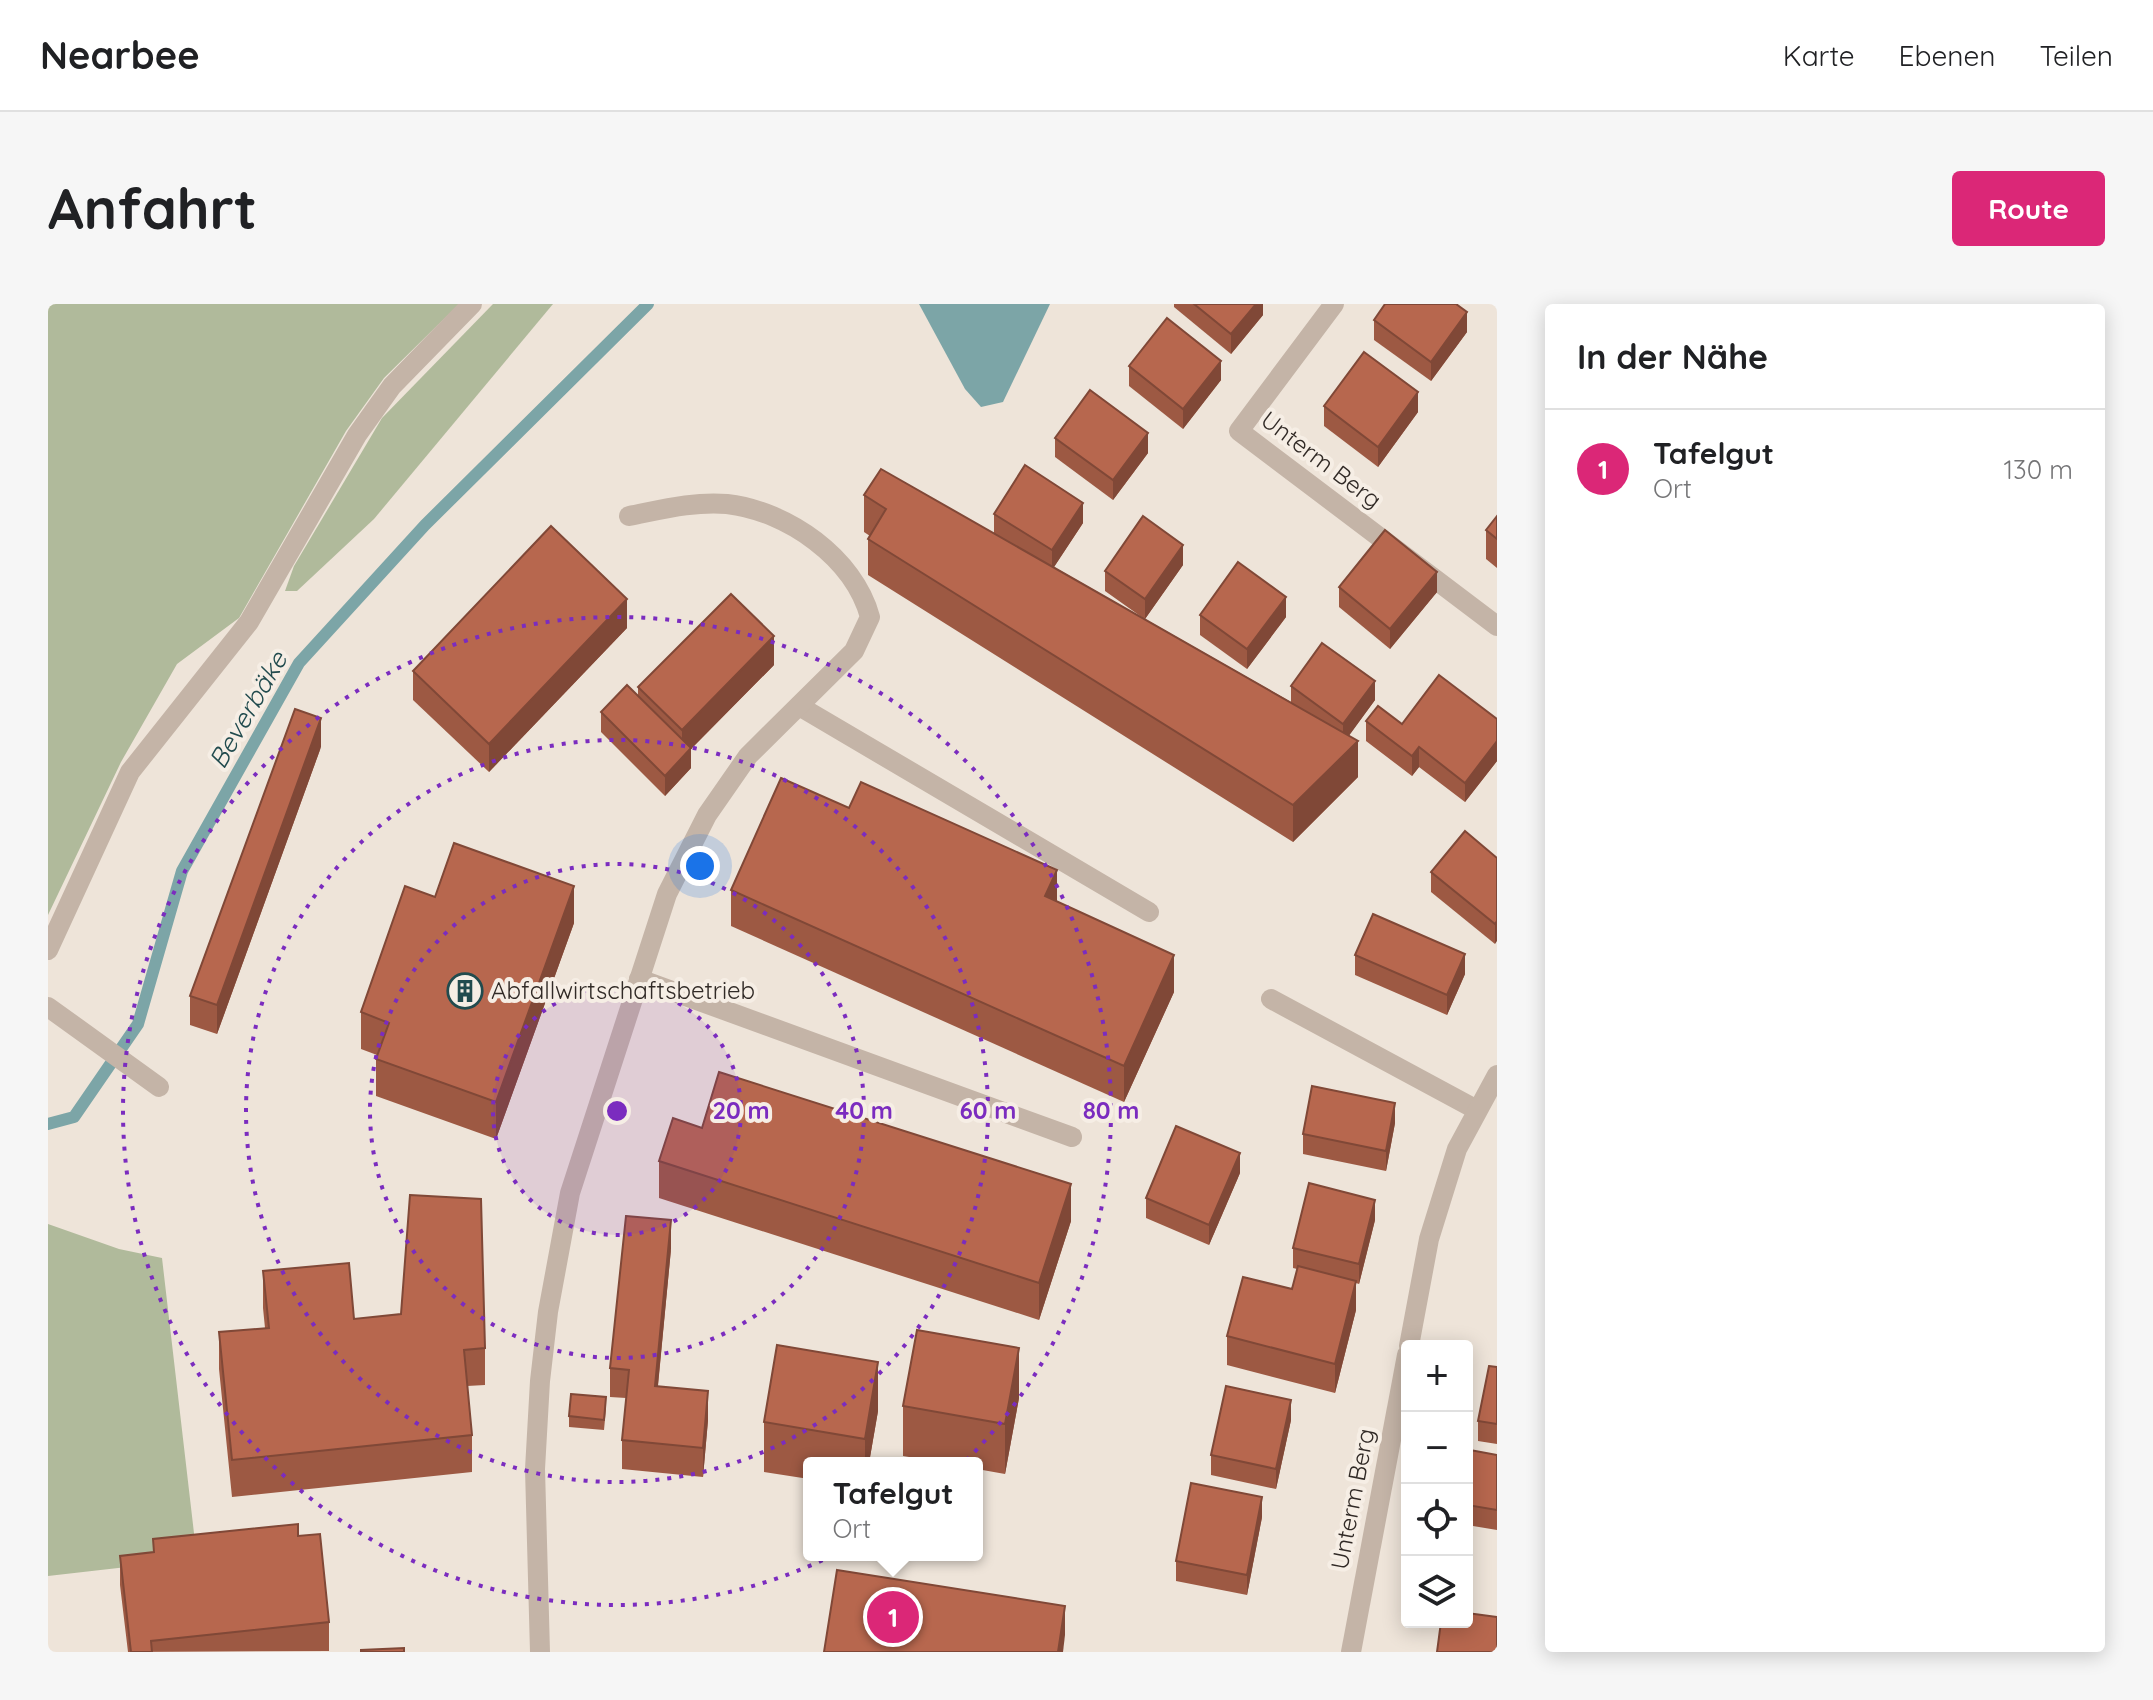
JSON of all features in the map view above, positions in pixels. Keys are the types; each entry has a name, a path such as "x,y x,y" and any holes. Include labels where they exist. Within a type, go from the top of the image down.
{"street":[{"path":"48,950 130,772 249,622 357,435 392,386 472,304"},
{"name":"Unterm Berg","path":"1334,304 1239,431 1497,626"},
{"path":"540,1652 535,1469 548,1312 570,1193 667,894 707,815 748,756 854,651 870,617 863,592 843,565 791,524 727,504 685,505 629,516"},
{"path":"799,706 1149,912"},
{"path":"639,979 1072,1137"},
{"path":"1271,999 1477,1110"},
{"path":"48,1007 159,1087"},
{"path":"1410,1340 1429,1239 1457,1149 1497,1075"},
{"name":"Unterm Berg","path":"1351,1652 1401,1387"}],"green space":[{"path":"48,304 459,304 384,378 346,431 239,618 177,664 121,762 48,915"},
{"path":"493,304 553,304 374,519 297,591 285,591 294,566 382,418"},
{"path":"48,1224 119,1249 162,1258 197,1559 48,1576"}],"water":[{"path":"919,304 1050,304 1003,402 981,407 965,389"}],"building":[{"path":"1194,304 1256,304 1231,334"},
{"path":"1385,304 1456,304 1467,312 1431,362 1374,320"},
{"path":"1167,318 1221,361 1183,409 1129,366"},
{"path":"1364,352 1418,392 1378,447 1324,406"},
{"path":"1090,390 1148,433 1113,480 1055,438"},
{"path":"1025,465 1083,503 1052,550 994,514"},
{"path":"881,469 1358,741 1293,805 868,539 886,509 864,495"},
{"path":"1143,516 1183,545 1145,599 1105,571"},
{"path":"1497,516 1497,539 1486,530"},
{"path":"551,526 627,599 489,744 413,671"},
{"path":"1385,530 1437,572 1390,629 1339,587"},
{"path":"1238,562 1286,597 1247,649 1200,615"},
{"path":"731,594 774,636 682,730 638,687"},
{"path":"1322,643 1375,681 1343,724 1291,686"},
{"path":"1439,675 1497,719 1497,741 1465,783 1419,747 1412,756 1366,721 1378,706 1402,724"},
{"path":"627,685 691,748 665,776 601,712"},
{"path":"295,709 321,718 217,1005 190,996"},
{"path":"781,778 849,808 861,782 1057,870 1045,896 1174,955 1124,1066 731,890"},
{"path":"1465,831 1497,858 1495,924 1431,872"},
{"name":"Abfallwirtschaftsbetrieb","path":"454,843 574,886 496,1102 376,1059 389,1023 361,1012 405,886 435,897"},
{"path":"1373,914 1465,954 1447,995 1355,955"},
{"path":"719,1072 1071,1184 1039,1283 659,1161 673,1118 702,1128"},
{"path":"1312,1086 1395,1103 1386,1151 1303,1134"},
{"path":"1176,1126 1240,1153 1209,1225 1146,1198"},
{"path":"1309,1183 1375,1200 1359,1264 1293,1248"},
{"path":"410,1195 481,1199 485,1348 464,1350 472,1435 232,1460 219,1332 269,1328 263,1271 349,1263 354,1319 401,1314"},
{"path":"626,1216 671,1220 655,1386 708,1391 703,1448 622,1440 629,1370 610,1368"},
{"path":"1298,1266 1356,1281 1335,1364 1227,1336 1243,1277 1292,1289"},
{"path":"917,1330 1019,1348 1005,1424 903,1406"},
{"path":"777,1345 878,1362 865,1439 764,1422"},
{"path":"1489,1366 1497,1367 1497,1424 1478,1421"},
{"path":"1226,1386 1291,1400 1276,1469 1211,1455"},
{"path":"571,1394 606,1397 604,1420 569,1416"},
{"path":"1473,1451 1497,1455 1497,1510 1473,1506"},
{"path":"1191,1483 1262,1497 1247,1575 1176,1561"},
{"path":"298,1524 298,1536 320,1534 329,1622 151,1641 152,1652 131,1652 120,1556 154,1552 153,1539"},
{"path":"837,1570 1065,1606 1058,1652 824,1652"},
{"path":"1473,1614 1497,1617 1497,1652 1437,1652 1440,1628 1473,1628"},
{"path":"404,1648 404,1652 361,1652 361,1650"}],"waterway":[{"name":"Beverbäke","path":"48,1124 74,1117 138,1024 182,871 299,663 425,525 648,304"}],"place":[{"name":"Abfallwirtschaftsbetrieb","path":"465,991"},
{"name":"Tafelgut","path":"893,1617"}]}
